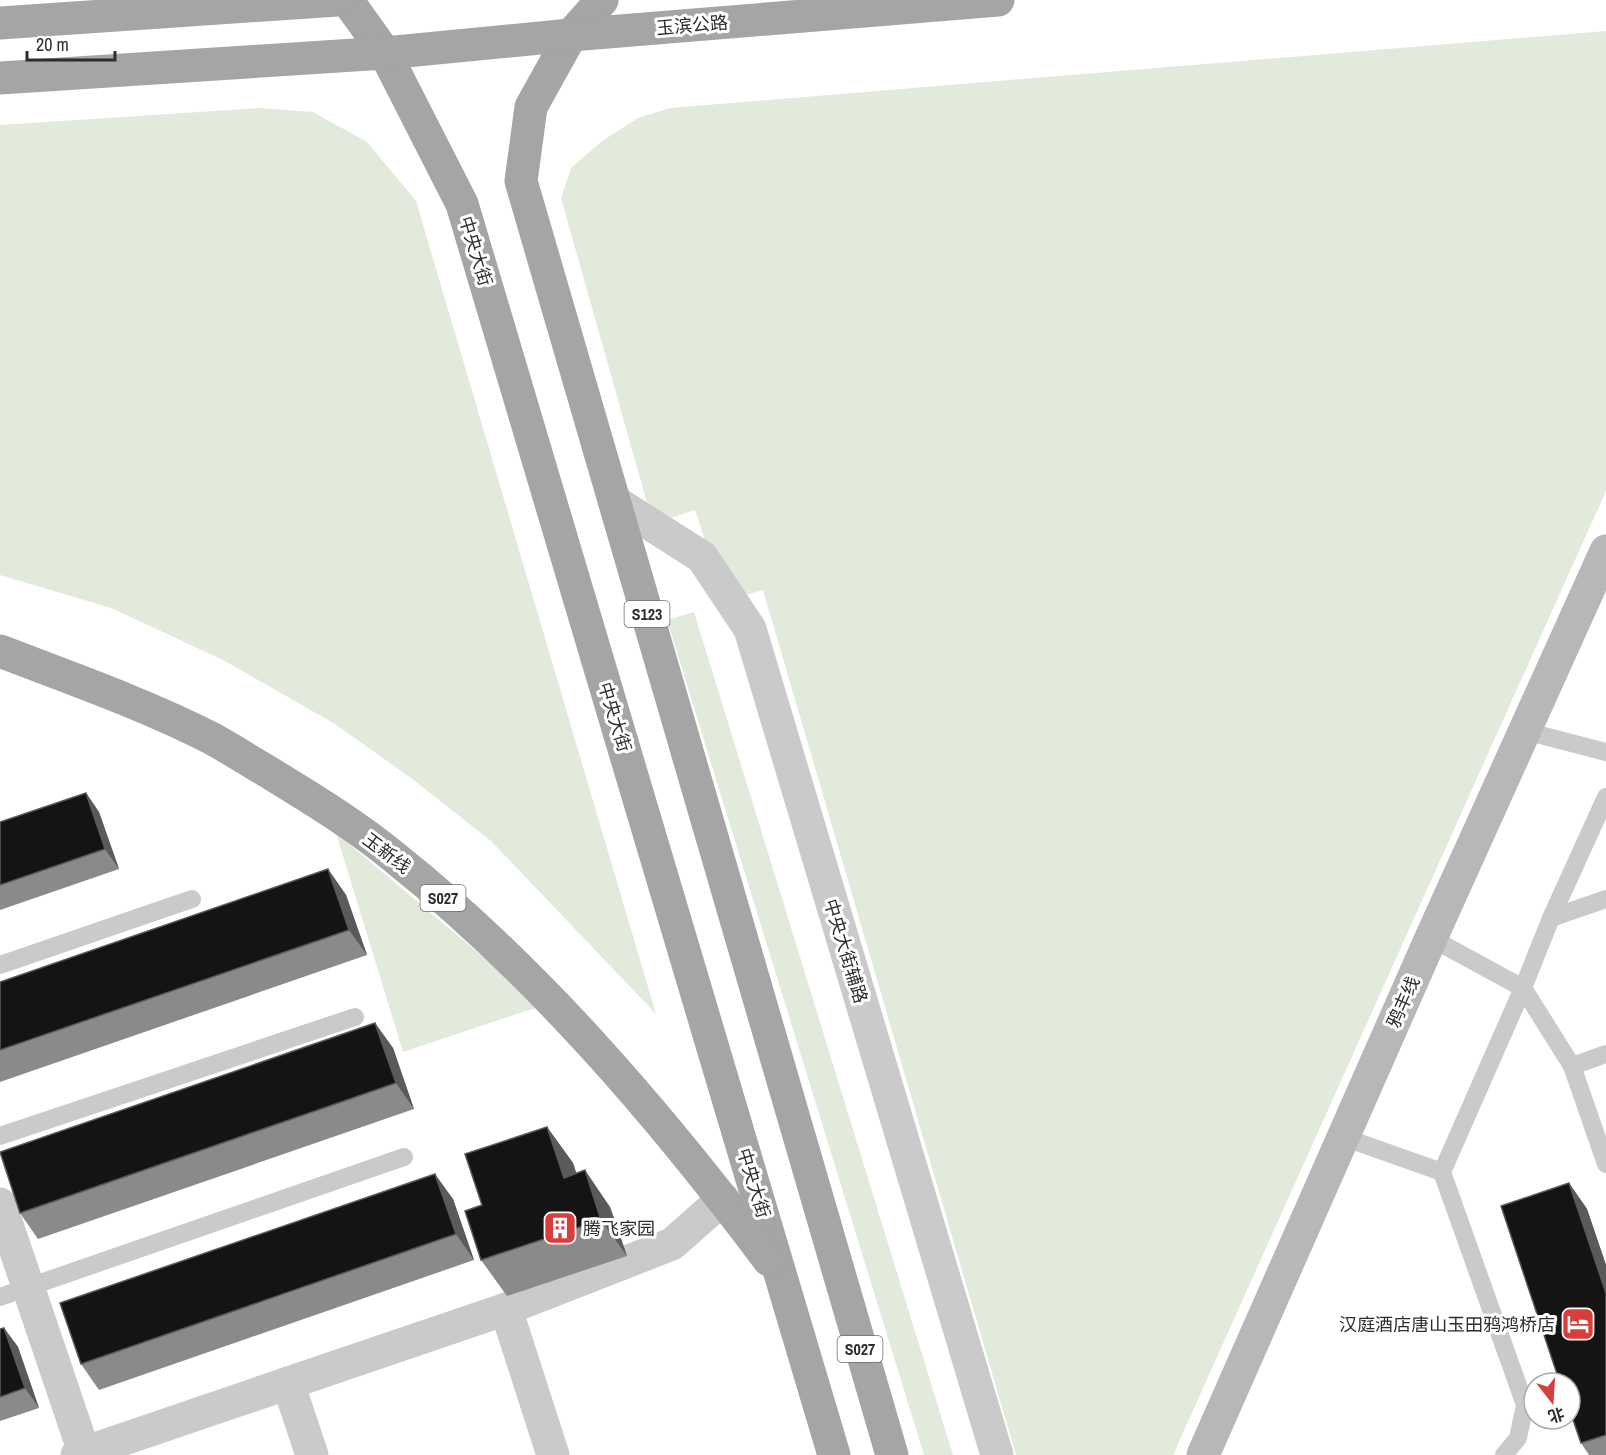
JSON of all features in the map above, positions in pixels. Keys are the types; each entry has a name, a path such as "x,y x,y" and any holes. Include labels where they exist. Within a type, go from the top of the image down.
{"main road":[{"path":"0,23 47,10 337,0"},
{"name":"中央大街","path":"347,0 385,53 462,204 834,1455"},
{"name":"S123","path":"602,0 571,35 531,107 521,181 829,1243"},
{"name":"玉滨公路","path":"0,78 385,53 571,35 999,0"},
{"name":"鸦丰线","path":"1203,1455 1431,938 1606,551"},
{"name":"玉新线","path":"0,651 111,693 209,737 307,796 393,856 471,922 550,1000 620,1077 723,1199 782,1278"},
{"name":"S027","path":"829,1243 892,1455"}],"street":[{"name":"中央大街辅路","path":"614,501 702,557 750,629 997,1455"},
{"path":"0,1204 14,1292 82,1454 506,1309 672,1244 723,1199"},
{"path":"506,1309 552,1455"},
{"path":"288,1383 312,1455"}],"lane":[{"path":"1525,731 1606,752"},
{"path":"1504,1455 1518,1438 1525,1405 1442,1173 1551,918 1606,797"},
{"path":"0,965 192,898"},
{"path":"1551,918 1606,899"},
{"path":"1431,938 1523,988 1572,1066 1606,1164"},
{"path":"0,1136 355,1017"},
{"path":"1572,1066 1606,1054"},
{"path":"1343,1137 1442,1173"},
{"path":"14,1292 404,1157"}],"shaded area":[{"path":"1606,31 1606,491 1173,1455 1016,1455 763,590 725,601 695,510 653,524 561,198 571,168 602,141 638,118 670,108"},
{"path":"259,108 313,112 367,142 416,201 656,1014 491,841 415,781 335,724 223,660 111,608 0,575 0,125"},
{"path":"694,612 953,1455 924,1455 667,620"},
{"path":"336,833 541,1006 403,1052"}],"building":[{"path":"86,793 105,849 0,885 0,822"},
{"path":"328,869 349,930 0,1050 0,982"},
{"path":"375,1023 396,1083 20,1213 0,1152"},
{"path":"547,1127 564,1178 585,1170 601,1220 481,1260 465,1211 482,1205 465,1154"},
{"path":"435,1174 456,1234 81,1364 60,1303"},
{"name":"汉庭酒店唐山玉田鸦鸿桥店","path":"1569,1183 1606,1293 1606,1435 1581,1443 1577,1431 1582,1431 1582,1371 1556,1371 1501,1206"},
{"path":"4,1328 25,1388 0,1397 0,1329"}],"place":[{"name":"腾飞家园","path":"560,1228"},
{"name":"汉庭酒店唐山玉田鸦鸿桥店","path":"1578,1324"}]}
